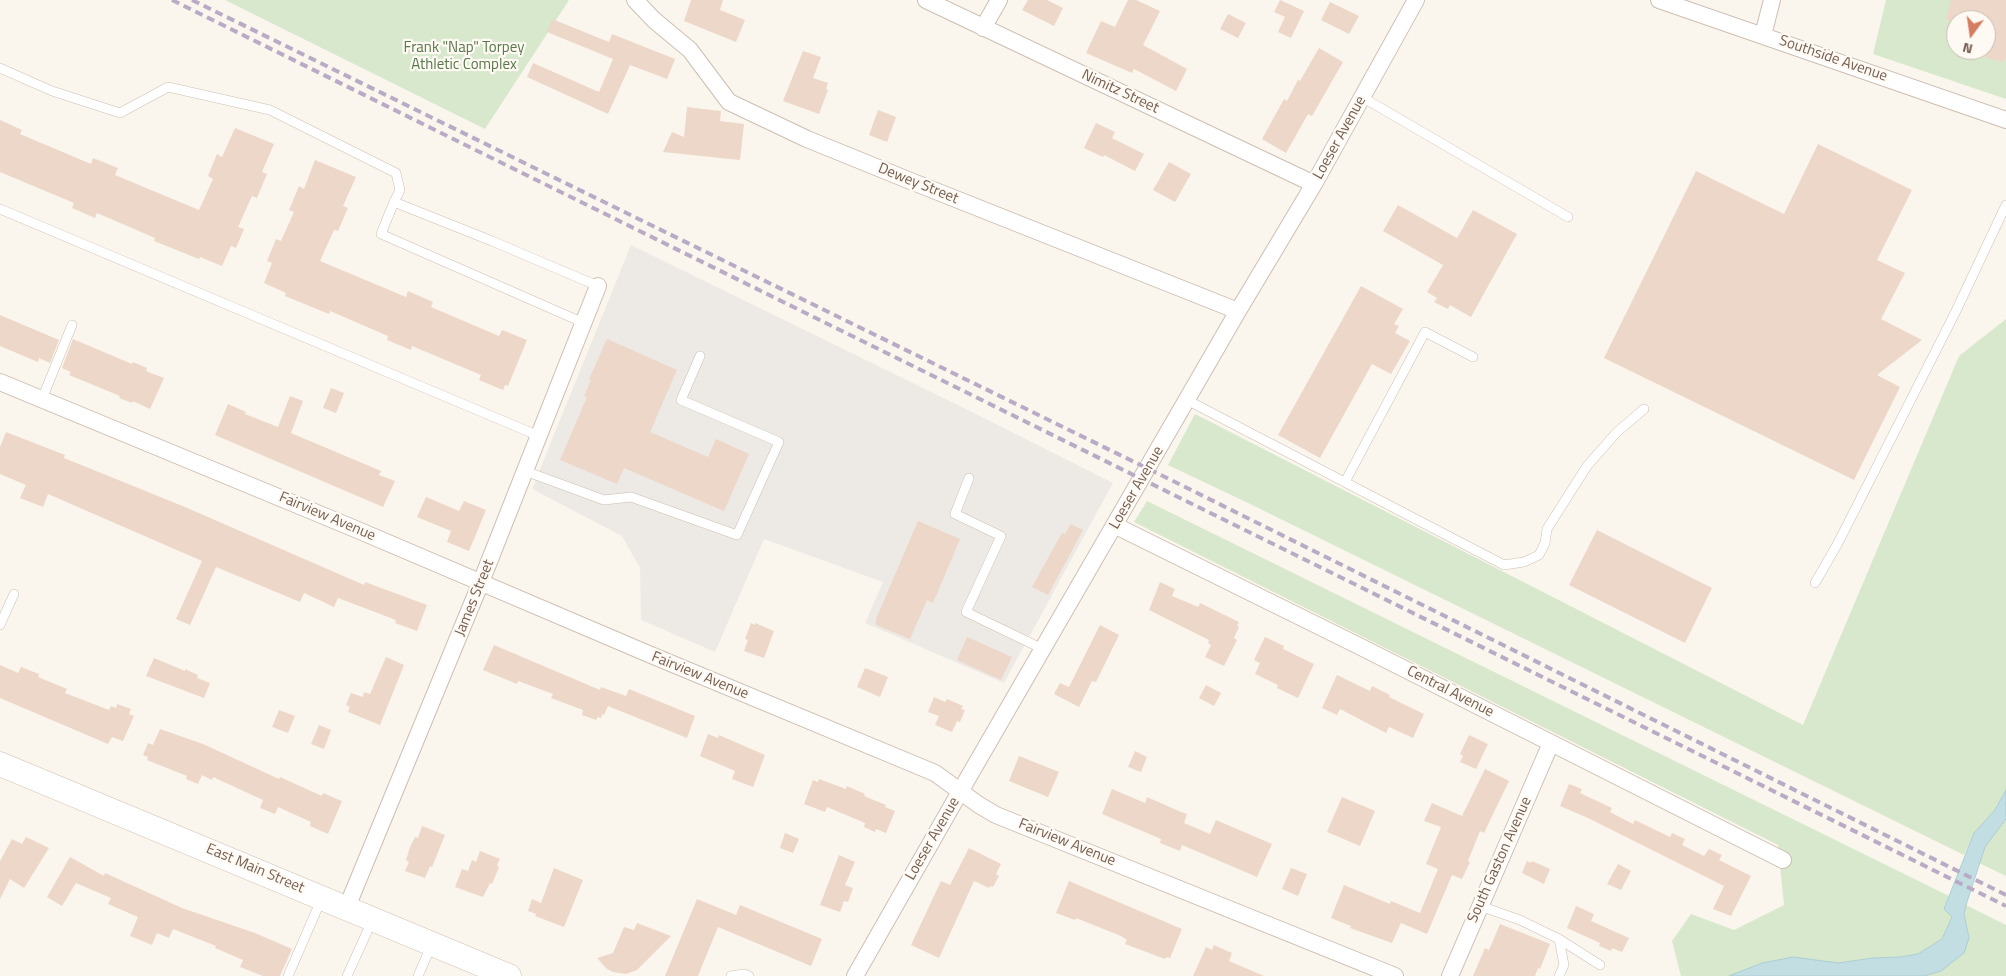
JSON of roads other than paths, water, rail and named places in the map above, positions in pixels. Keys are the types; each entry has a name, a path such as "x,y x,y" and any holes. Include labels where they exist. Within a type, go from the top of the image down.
{"street":[{"name":"Dewey Street","path":"635,0 654,20 690,50 730,102 807,138 908,180 1238,311"},
{"name":"Nimitz Street","path":"926,0 1314,184"},
{"path":"983,28 999,0"},
{"name":"Southside Avenue","path":"1659,0 2006,120"},
{"path":"1762,35 1772,0"},
{"name":"Loeser Avenue","path":"855,976 960,790 1116,526 1238,311 1314,184 1415,1"},
{"name":"James Street","path":"347,908 481,582 598,286"},
{"name":"Fairview Avenue","path":"0,382 353,528 651,656 935,773 996,815 1395,976"},
{"name":"Central Avenue","path":"1116,526 1783,860"},
{"name":"South Gaston Avenue","path":"1450,976 1551,743"},
{"name":"East Main Street","path":"2,769 322,897 509,976"}],"lane":[{"path":"0,68 52,91 120,113 168,87 270,110 396,173 400,190 381,234 584,323"},
{"path":"1362,97 1568,217"},
{"path":"394,202 492,240 598,286"},
{"path":"1815,583 1838,543 1955,313 2006,205"},
{"path":"0,209 539,436"},
{"path":"42,400 72,325"},
{"path":"1345,482 1425,332 1473,357"},
{"path":"525,471 604,500 631,497 737,535 779,442 681,400 700,356"},
{"path":"1187,400 1504,565 1524,562 1539,555 1545,543 1547,529 1587,466 1617,432 1644,409"},
{"path":"969,478 955,514 1002,536 966,612 1043,649"},
{"path":"0,625 14,594"},
{"path":"288,976 322,897"},
{"path":"1480,906 1520,920 1559,939 1600,965"},
{"path":"347,976 373,919"},
{"path":"1559,939 1564,965 1559,976"},
{"path":"418,976 432,944"},
{"path":"731,976 744,974 750,976"}],"water":[{"path":"2006,790 2006,819 1985,847 1966,905 1964,914 1969,938 1964,953 1941,971 1924,976 1729,976 1762,963 1793,957 1838,963 1873,958 1901,957 1918,954 1942,939 1952,917 1944,909 1974,833 1995,810"}],"railway":[{"path":"172,0 2006,906"},
{"path":"192,0 1167,478 2006,895"}],"park label":[{"name":"Frank \"Nap\" Torpey Athletic Complex","path":"464,56"}]}
